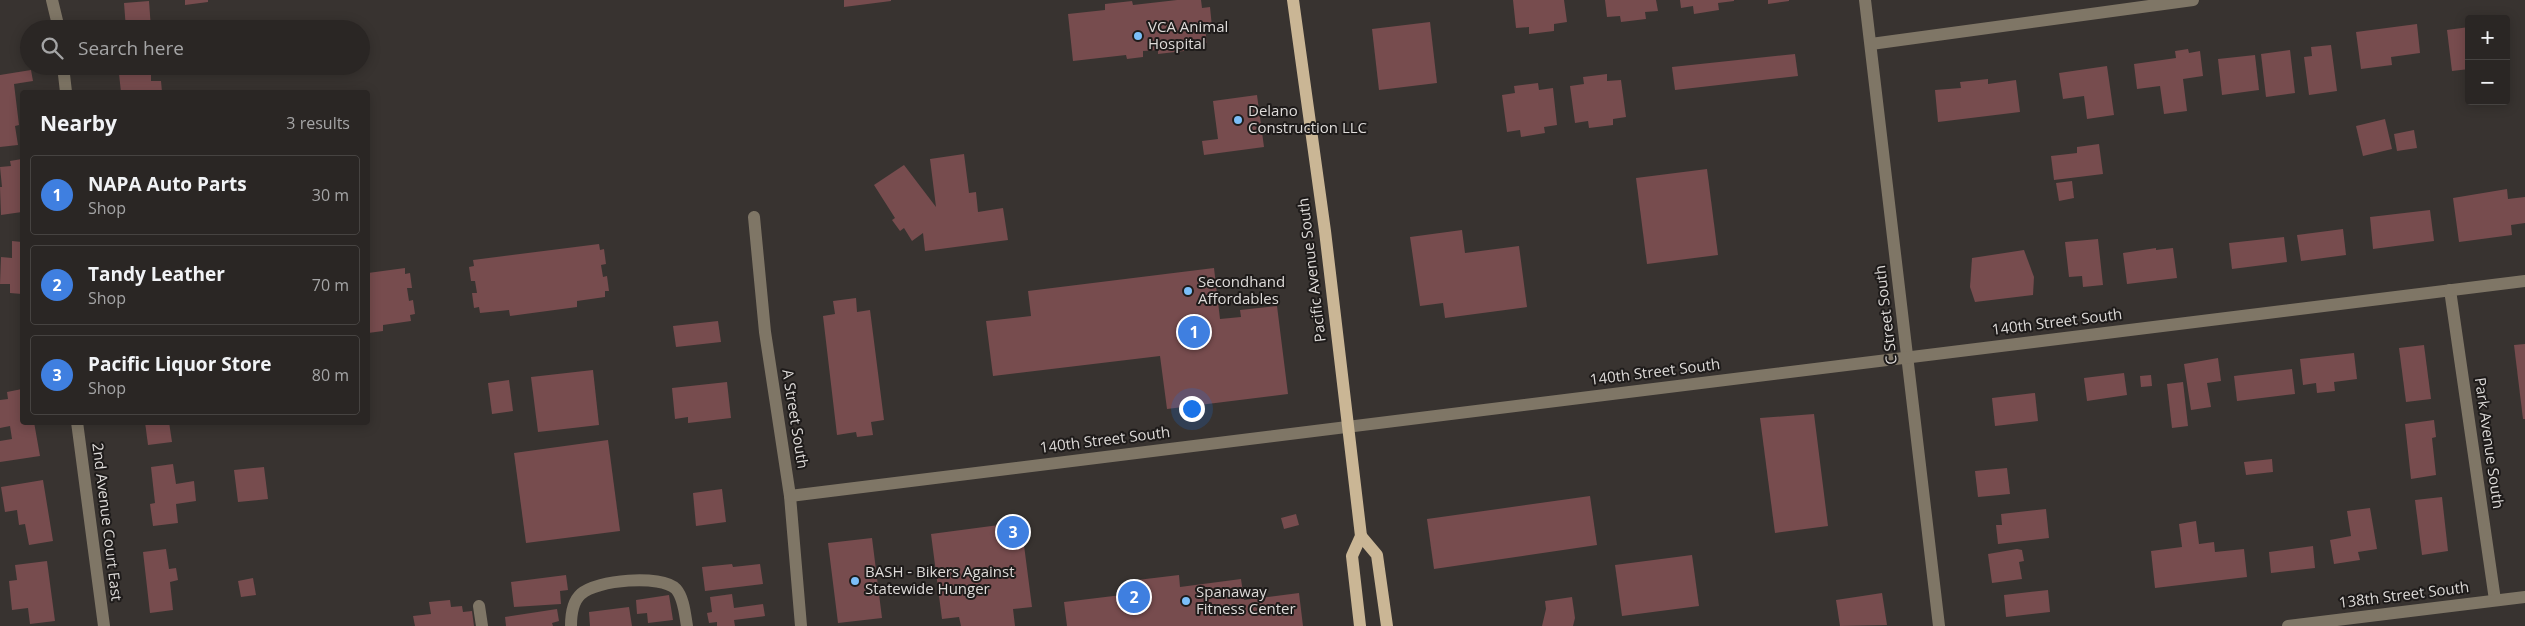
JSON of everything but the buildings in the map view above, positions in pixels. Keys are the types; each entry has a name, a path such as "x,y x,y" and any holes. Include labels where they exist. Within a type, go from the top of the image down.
{"main road":[{"name":"Pacific Avenue South","path":"1292,0 1325,231 1361,536 1352,556 1360,626"},
{"path":"1361,536 1377,555 1386,626"}],"street":[{"name":"C Street South","path":"1865,0 1939,626"},
{"path":"1870,44 2193,0"},
{"path":"52,1 57,20"},
{"path":"64,75 66,90"},
{"name":"A Street South","path":"754,217 765,332 790,496 801,626"},
{"name":"140th Street South","path":"790,496 2525,281"},
{"name":"Park Avenue South","path":"2450,290 2495,600"},
{"name":"2nd Avenue Court East","path":"77,425 104,626"},
{"path":"571,626 575,602 586,590 599,585 646,580 666,583 675,589 681,599 686,626"},
{"name":"138th Street South","path":"2288,626 2525,596"},
{"path":"479,606 482,626"}],"place":[{"name":"VCA Animal Hospital","path":"1138,36"},
{"name":"Delano Construction LLC","path":"1238,120"},
{"name":"Secondhand Affordables","path":"1188,291"},
{"name":"NAPA Auto Parts","path":"1194,332"},
{"name":"Pacific Liquor Store","path":"1013,532"},
{"name":"BASH - Bikers Against Statewide Hunger","path":"855,581"},
{"name":"Tandy Leather","path":"1134,597"},
{"name":"Spanaway Fitness Center","path":"1186,601"}]}
